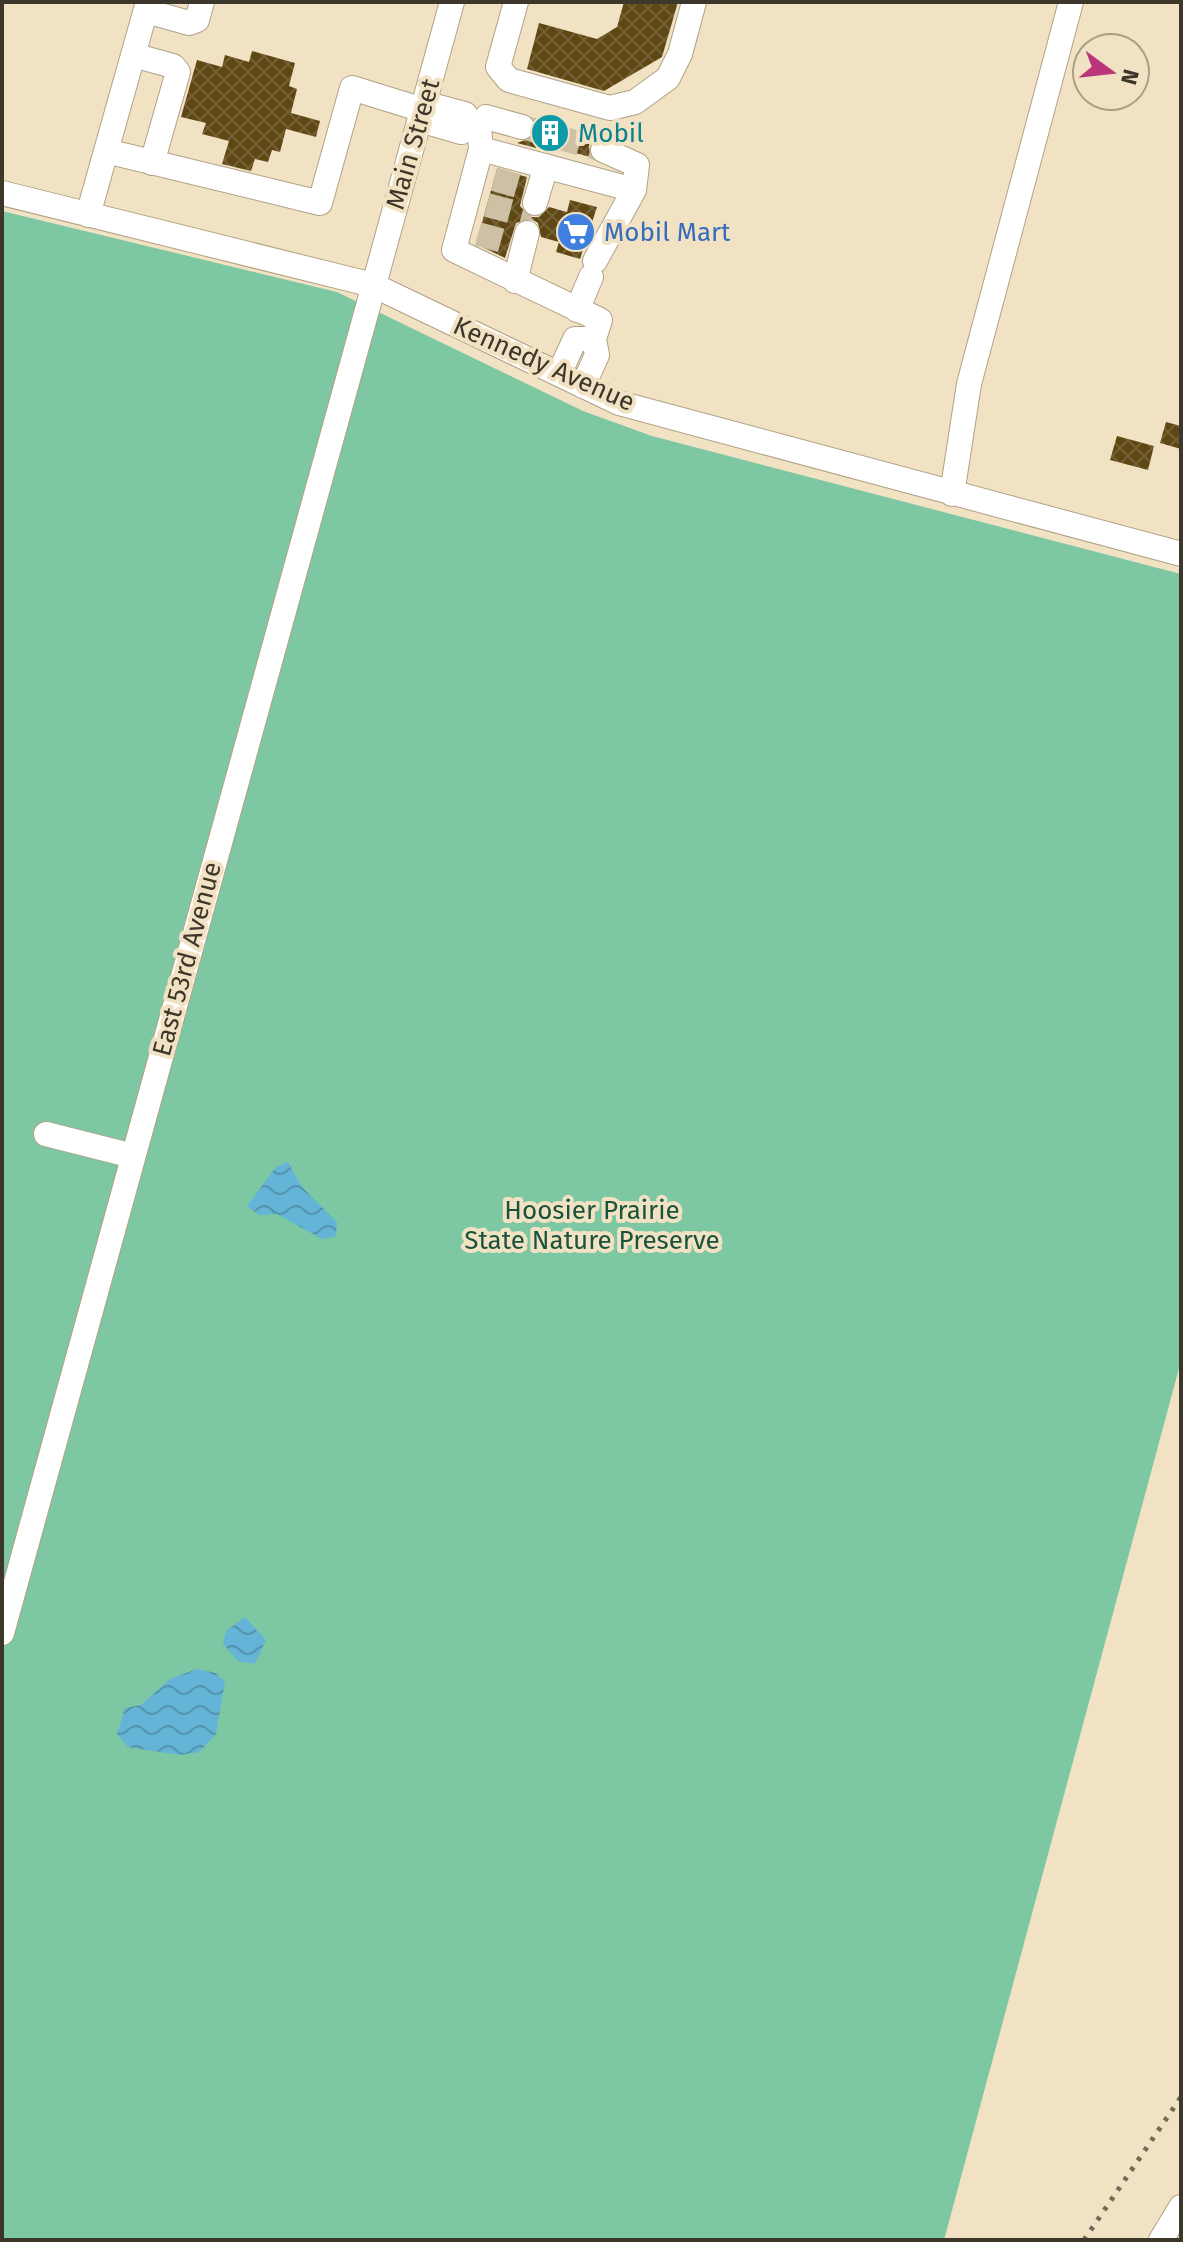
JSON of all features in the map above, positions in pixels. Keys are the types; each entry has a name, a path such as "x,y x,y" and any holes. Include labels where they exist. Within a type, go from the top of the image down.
{"street":[{"path":"88,215 147,7 189,23 197,20 202,2"},
{"name":"Main Street","path":"373,285 452,2"},
{"path":"516,2 498,67 502,74 509,80 610,108 635,102 668,78 680,54 694,2"},
{"path":"952,494 969,384 1071,2"},
{"path":"133,55 173,66 178,72 152,163"},
{"path":"106,151 320,203 352,88 422,111 465,114 476,133 484,176 469,232 454,250 600,320 594,339 597,355 583,386"},
{"path":"476,133 486,117 522,127"},
{"path":"476,133 546,166 634,190"},
{"path":"577,310 593,269 634,190 637,165 603,150"},
{"path":"533,195 546,166"},
{"name":"Kennedy Avenue","path":"2,193 373,285 619,403 1181,554"},
{"path":"515,281 521,241"},
{"name":"East 53rd Avenue","path":"2,1633 373,285"},
{"path":"559,374 575,339 594,339"},
{"path":"46,1134 133,1156"},
{"path":"1161,2240 1181,2207"}],"green space":[{"name":"Hoosier Prairie State Nature Preserve","path":"2,211 337,292 583,411 652,436 1181,574 1181,1361 944,2240 2,2240"}],"water":[{"path":"288,1162 302,1187 337,1222 336,1236 322,1239 277,1214 259,1215 247,1206 276,1167"},
{"path":"245,1617 266,1640 255,1664 238,1661 223,1644 226,1631"},
{"path":"197,1669 216,1673 225,1682 216,1734 199,1752 180,1755 128,1747 117,1734 125,1708 141,1705 170,1679"}],"building":[{"path":"624,2 678,2 662,57 604,91 527,69 539,23 597,39 617,27"},
{"path":"252,51 295,63 289,86 297,89 291,113 320,121 316,137 286,129 280,152 272,150 268,162 255,159 251,171 222,164 229,141 202,134 206,123 181,117 197,60 222,67 225,55 249,62"},
{"name":"Mobil","path":"534,118 595,137 589,145 590,157 540,143 536,148 517,143 533,137 537,130"},
{"path":"497,169 527,177 520,206 530,217 539,217 549,207 567,212 570,200 597,207 580,259 556,252 559,242 541,237 538,223 530,218 516,223 505,258 476,244"},
{"path":"1166,422 1181,426 1181,449 1160,443"},
{"path":"1117,436 1154,446 1148,470 1110,460"}],"tunnel":[{"path":"522,127 603,150"},
{"path":"494,179 525,188"},
{"path":"487,205 532,217"},
{"path":"478,234 511,243"}],"railway":[{"path":"1084,2240 1181,2097"}],"place":[{"name":"Mobil","path":"550,133"},
{"name":"Mobil Mart","path":"576,232"}]}
